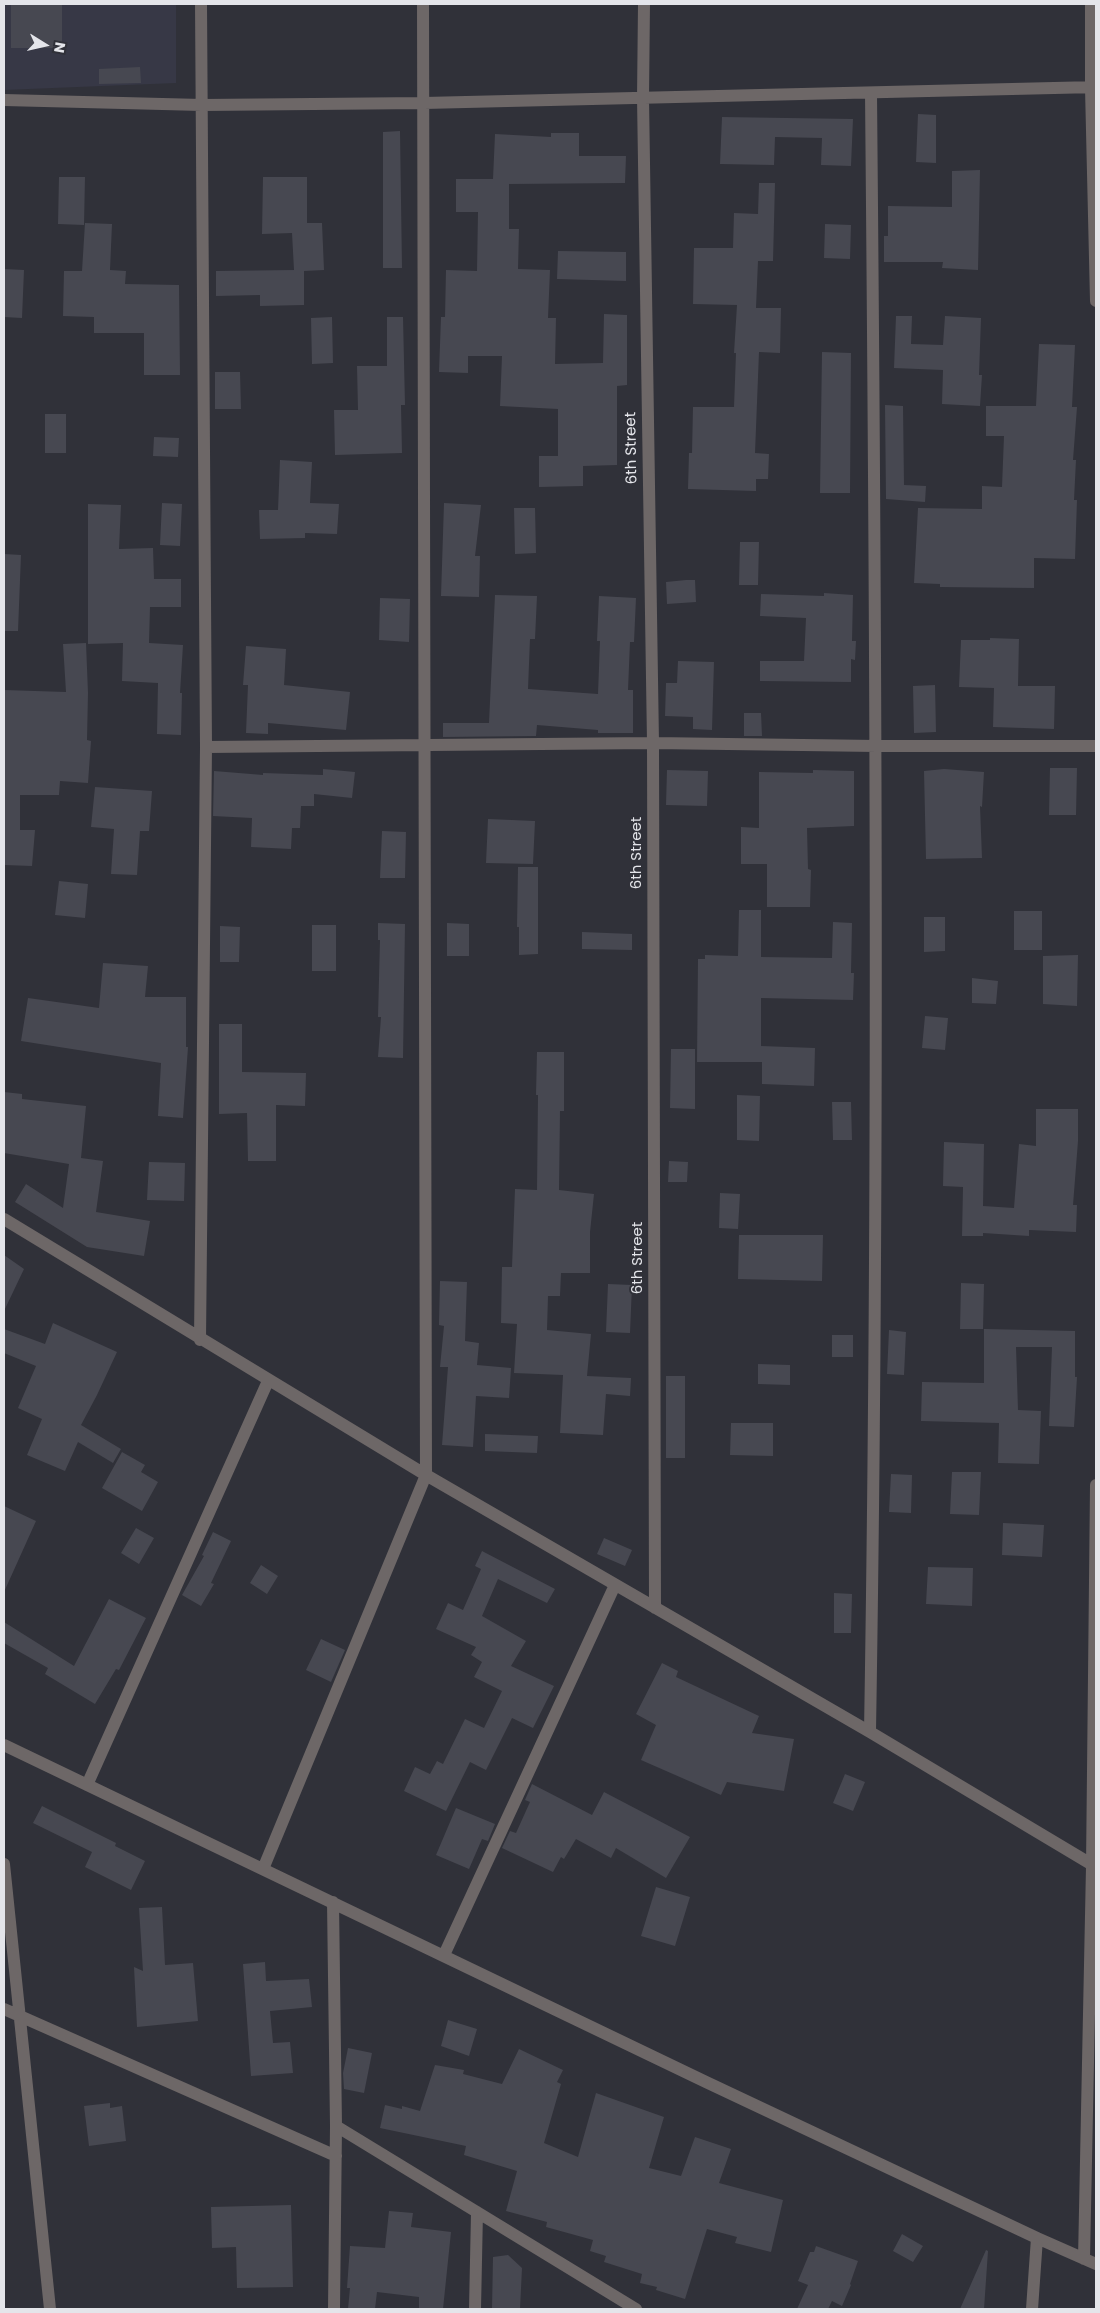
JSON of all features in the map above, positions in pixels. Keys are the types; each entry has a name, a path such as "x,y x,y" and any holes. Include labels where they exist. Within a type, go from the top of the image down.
{"street":[{"path":"200,1340 206,747 201,4"},
{"path":"263,1869 426,1476 424,4"},
{"name":"6th Street","path":"644,4 643,98 653,742 655,1608"},
{"path":"1091,4 1094,88 1096,301"},
{"path":"4,100 202,105 424,103 1094,88"},
{"path":"870,1732 874,1468 877,746 871,93"},
{"path":"206,747 653,742 877,746 1096,746"},
{"path":"4,1219 426,1476 870,1732 1094,1866"},
{"path":"87,1785 268,1381"},
{"path":"1084,2259 1094,1866 1096,1485"},
{"path":"444,1955 615,1585"},
{"path":"4,1745 715,2086 1096,2264"},
{"path":"4,1864 50,2309"},
{"path":"333,1902 336,2126 334,2309"},
{"path":"4,2009 336,2156"},
{"path":"336,2126 636,2309"},
{"path":"475,2309 477,2212"},
{"path":"1032,2309 1037,2238"}],"shaded area":[{"path":"4,4 176,4 176,83 4,90"}],"building":[{"path":"11,4 62,4 62,48 11,48"},
{"path":"140,67 141,83 99,84 99,69"},
{"path":"918,114 936,115 936,163 916,162"},
{"path":"722,117 853,119 851,166 821,165 822,138 775,137 774,165 720,164"},
{"path":"400,131 402,268 383,268 383,132"},
{"path":"551,133 579,133 579,156 626,156 625,183 509,184 509,229 519,229 518,269 550,270 548,318 556,318 555,364 603,363 604,314 627,315 627,385 617,386 617,465 583,466 583,486 539,487 539,456 558,456 558,409 500,406 502,356 468,356 468,373 439,372 441,317 445,317 446,270 477,271 478,212 456,212 456,179 493,179 495,134 551,137"},
{"path":"980,170 978,270 942,268 943,262 884,262 884,236 888,236 888,206 952,207 952,171"},
{"path":"59,177 85,177 84,225 58,224"},
{"path":"263,177 307,177 307,223 322,223 324,270 304,271 304,305 260,306 260,295 216,296 216,271 294,270 292,233 262,234"},
{"path":"759,183 775,183 773,261 758,261 756,308 781,308 780,353 759,352 755,453 769,454 768,479 756,479 756,491 688,489 689,453 692,453 693,407 734,407 736,353 734,353 737,305 693,304 694,248 733,248 734,213 758,214"},
{"path":"85,223 112,224 110,270 126,271 125,284 179,285 180,375 144,375 144,333 94,333 94,317 63,316 64,271 82,271"},
{"path":"825,224 851,225 850,259 824,258"},
{"path":"558,251 626,252 626,281 557,279"},
{"path":"4,269 24,270 22,318 4,317"},
{"path":"896,316 912,316 911,344 943,345 945,316 981,318 979,375 982,375 980,406 942,404 943,370 894,368"},
{"path":"332,317 333,363 312,364 311,318"},
{"path":"387,317 403,317 405,405 401,405 402,453 335,455 334,410 358,410 357,366 387,366"},
{"path":"1039,344 1075,345 1072,407 1077,407 1073,460 1076,460 1074,500 1077,500 1075,559 1034,558 1034,588 940,587 940,584 914,583 918,508 982,509 982,486 1002,487 1004,436 986,436 986,406 1036,406"},
{"path":"822,352 851,353 850,493 820,493"},
{"path":"215,372 240,372 241,409 215,409"},
{"path":"885,405 903,406 904,485 926,486 925,502 886,499"},
{"path":"45,414 66,414 66,453 45,453"},
{"path":"154,437 179,438 178,457 153,456"},
{"path":"280,460 312,462 310,503 339,504 337,534 305,533 305,538 260,539 259,510 278,510"},
{"path":"162,503 182,504 180,546 160,545"},
{"path":"444,503 481,505 475,556 480,556 479,597 441,596"},
{"path":"88,504 121,505 119,549 153,548 154,579 181,579 181,607 150,607 149,643 183,645 180,693 182,693 181,735 157,734 158,683 122,681 123,643 88,644"},
{"path":"514,508 535,508 536,553 515,554"},
{"path":"740,542 759,542 758,585 739,585"},
{"path":"4,554 21,555 18,631 4,631"},
{"path":"695,580 696,602 667,604 666,582"},
{"path":"824,593 853,595 852,641 856,641 855,660 851,659 851,682 760,681 760,661 804,661 806,618 760,616 761,594 824,596"},
{"path":"495,595 537,596 535,639 530,639 528,689 598,694 600,641 597,641 599,596 636,598 634,642 630,642 628,690 633,690 633,733 598,733 598,730 537,725 536,736 443,737 443,723 489,723"},
{"path":"380,598 410,599 409,642 379,640"},
{"path":"990,638 1019,639 1018,686 1055,686 1054,729 993,727 994,688 959,687 961,640 990,640"},
{"path":"86,643 87,740 91,741 88,783 60,781 59,795 20,795 20,830 35,830 32,866 4,865 4,690 66,692 63,644"},
{"path":"246,646 286,649 284,685 350,692 346,730 268,723 268,734 246,733 248,685 243,685"},
{"path":"678,661 714,662 712,730 693,729 693,717 665,716 666,683 677,683"},
{"path":"935,685 936,732 914,733 913,686"},
{"path":"744,713 761,713 762,736 744,736"},
{"path":"1050,768 1077,768 1076,815 1049,815"},
{"path":"323,769 355,772 352,798 314,794 314,806 301,806 300,828 292,828 291,849 251,847 252,818 213,816 214,771 263,775 263,773 323,775"},
{"path":"944,769 984,772 982,807 980,806 982,858 926,859 924,771"},
{"path":"667,770 708,771 707,806 666,805"},
{"path":"813,770 854,771 854,826 807,828 808,869 811,870 810,907 767,907 767,864 741,864 741,827 759,828 759,772 813,773"},
{"path":"95,787 152,791 149,831 140,831 137,875 111,874 114,829 91,827"},
{"path":"488,819 535,821 533,864 486,863"},
{"path":"382,831 406,832 405,878 380,878"},
{"path":"518,867 538,867 538,954 519,955 519,927 517,927"},
{"path":"59,881 88,884 85,918 55,915"},
{"path":"739,910 761,910 761,957 832,958 833,922 852,923 851,973 854,973 853,1000 761,998 761,1046 815,1048 814,1086 762,1084 762,1062 697,1062 698,959 705,959 705,955 738,956"},
{"path":"1014,911 1042,911 1042,950 1014,950"},
{"path":"924,917 945,917 945,951 924,952"},
{"path":"378,923 405,924 403,1058 378,1057 381,1017 378,1017 380,940 378,940"},
{"path":"447,923 469,924 469,956 447,956"},
{"path":"312,925 336,925 336,971 312,971"},
{"path":"220,926 240,927 239,962 220,962"},
{"path":"582,932 632,934 632,950 582,949"},
{"path":"1078,955 1077,1006 1043,1004 1043,956"},
{"path":"103,963 148,966 145,997 186,997 186,1047 188,1047 183,1118 158,1116 161,1063 21,1041 28,998 99,1008"},
{"path":"972,978 998,981 996,1004 972,1003"},
{"path":"925,1016 948,1018 945,1050 922,1048"},
{"path":"219,1024 242,1024 242,1072 306,1073 305,1106 276,1105 276,1161 248,1161 247,1113 219,1114"},
{"path":"671,1049 695,1049 695,1109 670,1108"},
{"path":"537,1052 564,1052 564,1111 560,1111 559,1190 594,1194 590,1232 590,1273 561,1273 560,1296 548,1296 547,1330 591,1334 587,1376 631,1378 630,1396 606,1394 603,1435 560,1433 563,1375 514,1373 517,1324 501,1323 502,1267 512,1267 515,1189 537,1190"},
{"path":"4,1092 22,1094 22,1099 86,1106 81,1158 103,1161 96,1212 150,1221 144,1256 87,1247 15,1202 26,1184 63,1208 69,1164 4,1153"},
{"path":"737,1095 760,1096 759,1141 737,1140"},
{"path":"832,1102 851,1102 852,1140 833,1140"},
{"path":"1036,1109 1078,1109 1078,1141 1073,1205 1077,1205 1076,1232 1029,1230 1029,1236 983,1233 983,1236 962,1236 963,1187 943,1186 944,1142 984,1144 983,1206 1014,1208 1019,1144 1036,1146"},
{"path":"669,1161 688,1162 687,1182 668,1182"},
{"path":"149,1162 185,1163 184,1201 147,1200"},
{"path":"720,1193 740,1194 738,1229 719,1228"},
{"path":"739,1235 823,1235 822,1281 738,1279"},
{"path":"4,1255 24,1269 4,1311"},
{"path":"440,1281 467,1282 465,1341 479,1343 477,1365 511,1368 509,1398 476,1396 473,1447 442,1445 448,1367 440,1367 444,1326 439,1325"},
{"path":"961,1283 984,1284 983,1329 960,1329"},
{"path":"608,1284 632,1285 630,1333 606,1332"},
{"path":"53,1323 117,1352 81,1425 121,1449 113,1463 78,1442 65,1471 27,1455 42,1419 18,1408 36,1366 4,1353 4,1329 45,1344"},
{"path":"984,1329 1075,1331 1075,1377 1077,1377 1074,1427 1049,1426 1052,1347 1016,1347 1018,1410 1041,1411 1039,1464 998,1463 999,1423 921,1421 922,1382 984,1383"},
{"path":"889,1330 906,1332 904,1375 887,1374"},
{"path":"832,1335 853,1335 853,1357 832,1357"},
{"path":"758,1364 790,1365 790,1385 758,1384"},
{"path":"666,1376 685,1376 685,1458 666,1458"},
{"path":"731,1423 773,1423 773,1456 730,1455"},
{"path":"485,1434 538,1436 537,1453 485,1451"},
{"path":"122,1452 145,1465 141,1472 158,1482 142,1511 102,1488"},
{"path":"952,1472 981,1472 979,1515 950,1514"},
{"path":"891,1474 912,1475 911,1513 889,1512"},
{"path":"4,1506 36,1521 4,1592"},
{"path":"1003,1523 1044,1525 1042,1557 1002,1555"},
{"path":"136,1528 154,1538 139,1564 121,1553"},
{"path":"213,1532 231,1541 211,1583 214,1584 201,1606 182,1595 204,1556 202,1555"},
{"path":"604,1538 632,1550 625,1566 597,1554"},
{"path":"482,1551 555,1589 547,1603 498,1579 482,1616 526,1641 511,1666 554,1686 533,1728 512,1718 486,1770 470,1762 446,1811 404,1791 415,1767 430,1774 437,1761 443,1764 465,1719 484,1728 502,1691 474,1677 482,1662 471,1655 476,1647 436,1629 448,1603 463,1610 481,1569 475,1566"},
{"path":"261,1565 278,1576 267,1594 250,1583"},
{"path":"928,1567 973,1568 972,1606 926,1604"},
{"path":"834,1593 852,1594 851,1633 834,1633"},
{"path":"109,1599 146,1618 119,1670 116,1669 95,1704 45,1674 48,1668 4,1643 4,1622 74,1666"},
{"path":"321,1639 345,1650 331,1682 306,1670"},
{"path":"662,1663 678,1671 676,1677 759,1716 752,1733 794,1739 784,1791 727,1782 721,1795 641,1760 656,1725 636,1714"},
{"path":"845,1774 865,1782 853,1811 833,1803"},
{"path":"532,1784 592,1815 604,1792 690,1837 666,1878 616,1848 611,1858 576,1839 564,1859 561,1857 553,1872 502,1848 510,1831 516,1833 530,1802 525,1800"},
{"path":"42,1806 116,1843 115,1846 145,1861 131,1890 85,1867 92,1852 33,1823"},
{"path":"456,1808 495,1824 488,1841 482,1839 469,1869 436,1855"},
{"path":"656,1887 690,1897 675,1946 641,1936"},
{"path":"162,1907 165,1965 193,1963 198,2021 137,2027 134,1967 143,1971 139,1908"},
{"path":"265,1962 266,1981 309,1979 312,2007 270,2011 273,2043 290,2042 293,2073 251,2076 243,1964"},
{"path":"448,2020 477,2029 469,2056 441,2046"},
{"path":"348,2048 372,2053 364,2093 344,2089 343,2073"},
{"path":"519,2049 563,2070 557,2082 561,2084 544,2143 578,2157 596,2093 664,2117 649,2168 681,2176 695,2137 731,2149 719,2183 783,2200 771,2252 735,2243 737,2237 707,2229 685,2299 656,2290 657,2287 640,2283 642,2274 604,2262 606,2256 590,2251 593,2240 546,2227 547,2222 506,2211 517,2171 464,2155 466,2146 380,2128 385,2105 402,2109 402,2106 420,2111 435,2065 464,2070 463,2074 502,2084"},
{"path":"110,2103 110,2108 122,2106 126,2141 89,2146 84,2106"},
{"path":"291,2205 293,2287 237,2288 236,2247 212,2248 211,2207"},
{"path":"389,2211 413,2213 411,2227 451,2232 443,2309 419,2309 419,2297 377,2292 375,2309 348,2309 350,2288 347,2288 350,2246 385,2248"},
{"path":"902,2234 923,2246 913,2262 893,2251"},
{"path":"816,2246 858,2261 851,2285 842,2306 832,2301 828,2309 797,2309 808,2285 798,2281 810,2252 814,2252"},
{"path":"986,2250 988,2251 984,2309 960,2309"},
{"path":"508,2255 522,2268 520,2309 492,2309 493,2257"}]}
